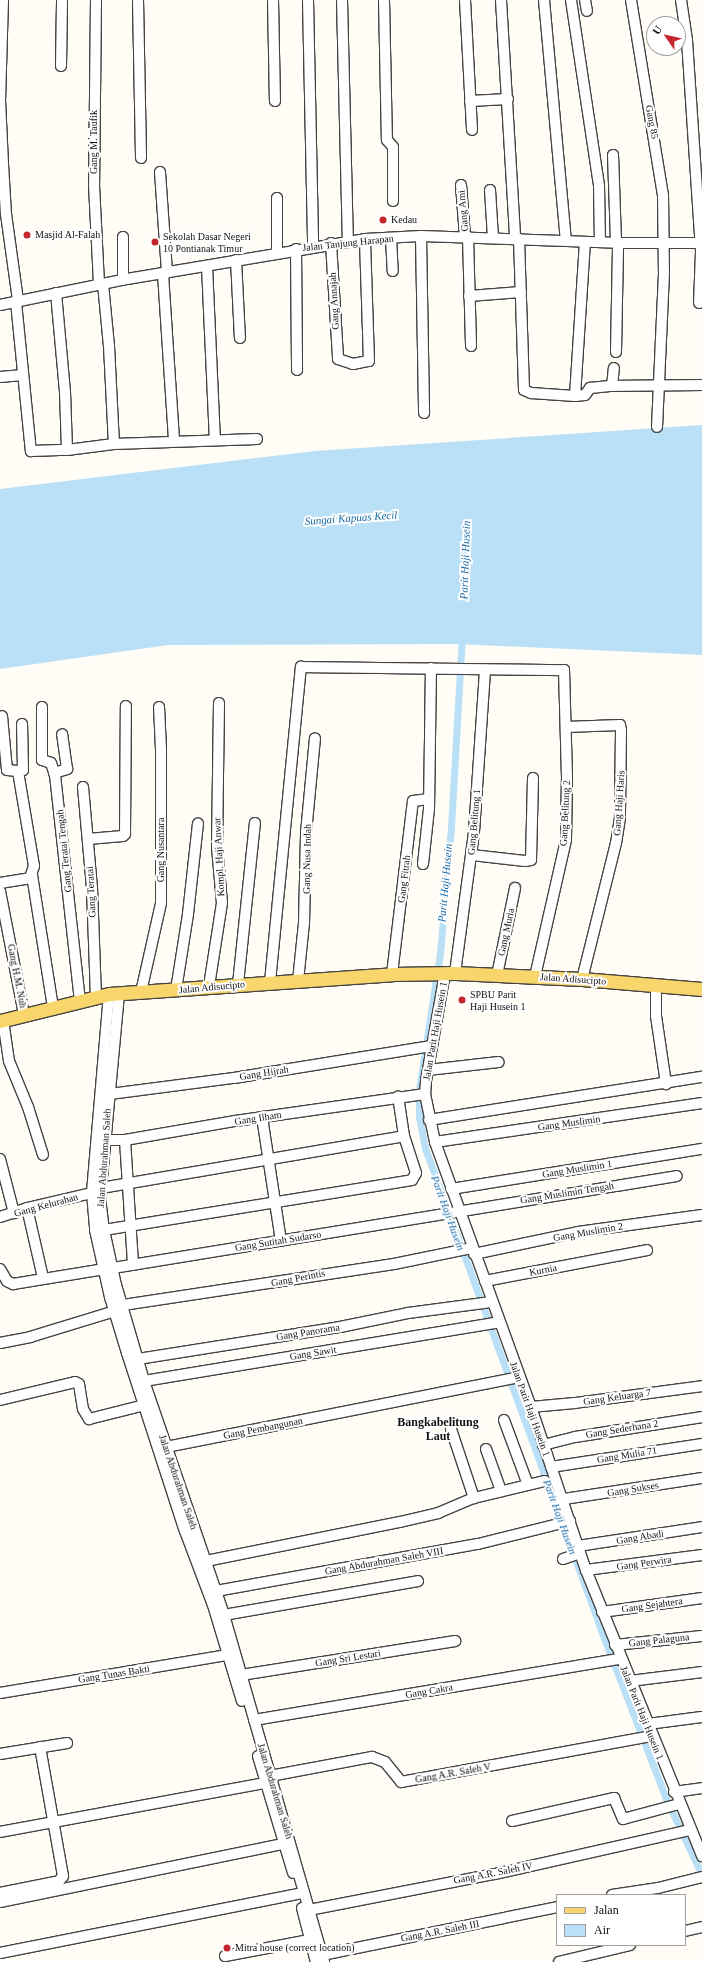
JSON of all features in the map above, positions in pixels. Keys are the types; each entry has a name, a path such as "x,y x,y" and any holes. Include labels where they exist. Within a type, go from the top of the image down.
{"main road":[{"name":"Jalan Adisucipto","path":"2,1021 108,995 209,986 392,974 448,973 582,979 702,989"}],"street":[{"path":"3,0 0,100 6,214 17,301 31,451 67,450 114,444 174,440 257,439"},
{"path":"61,66 62,0"},
{"name":"Gang M. Taufik","path":"96,0 94,180 101,284 109,346 114,444"},
{"path":"138,0 140,158"},
{"path":"273,0 274,101"},
{"path":"308,0 314,246"},
{"path":"342,0 348,241"},
{"path":"384,0 386,140 393,147 393,201"},
{"path":"465,0 472,130"},
{"path":"502,0 521,292 524,390 531,393 575,396 585,395 590,388 612,386 702,385"},
{"path":"544,0 566,240"},
{"path":"571,0 599,186 600,242"},
{"path":"585,0 587,11"},
{"name":"Gang 85","path":"631,0 660,170 665,244 657,427"},
{"path":"681,0 687,40 701,242 699,303"},
{"path":"470,101 508,98"},
{"path":"613,155 617,243 616,352"},
{"path":"160,172 174,440"},
{"name":"Gang Ami","path":"461,185 467,237 471,346"},
{"path":"490,190 493,238"},
{"path":"276,198 277,252"},
{"path":"421,236 424,414"},
{"name":"Jalan Tanjung Harapan","path":"0,305 101,284 207,266 277,252 366,239 421,236 617,243 665,244 701,242"},
{"path":"123,237 123,280"},
{"path":"392,238 393,271"},
{"name":"Gang Annajah","path":"332,243 338,359 353,364 369,361 366,239"},
{"path":"575,396 585,242"},
{"path":"296,249 297,370"},
{"path":"236,260 240,338"},
{"path":"207,266 215,440"},
{"path":"469,296 521,292"},
{"path":"56,293 67,450"},
{"path":"612,386 614,368"},
{"path":"0,377 23,375"},
{"path":"270,982 301,667 484,669"},
{"path":"423,864 429,798 431,668"},
{"name":"Gang Belitung 2","path":"484,669 564,670 566,727 566,840 535,977"},
{"name":"Gang Belitung 1","path":"448,973 472,855 484,669"},
{"name":"Kompl. Haji Anwar","path":"209,986 222,903 217,847 219,703"},
{"path":"88,839 123,836 125,834 126,706"},
{"path":"42,707 42,760 51,763 54,773 67,769 62,734"},
{"name":"Gang Nusantara","path":"142,992 161,903 161,749 159,707"},
{"path":"2,716 7,770 23,770 22,724"},
{"name":"Gang Haji Haris","path":"566,727 620,725 621,730 620,818 616,844 582,979"},
{"name":"Gang Nusa Indah","path":"298,981 304,923 306,833 315,738"},
{"path":"18,771 34,866 32,875 52,1008"},
{"name":"Gang Teratai Tengah","path":"54,773 80,1001"},
{"path":"472,855 528,862 532,860 533,778"},
{"name":"Gang Teratai","path":"83,787 88,839 108,995"},
{"name":"Gang Fitrah","path":"392,974 413,801 429,798"},
{"path":"238,984 255,823"},
{"path":"176,990 188,914 198,824"},
{"path":"0,883 32,875"},
{"name":"Gang Muria","path":"497,975 516,888"},
{"name":"Gang H.M. Nuh","path":"0,891 24,1015"},
{"name":"Jalan Parit Haji Husein 1","path":"448,973 425,1047 428,1070 423,1094 435,1142 451,1189 452,1213 473,1251 485,1281 485,1303 496,1322 531,1407 551,1466 551,1480 564,1499 566,1523 579,1550 616,1645 613,1660 630,1681 648,1724 649,1737 674,1792 677,1805 689,1832 702,1856"},
{"path":"656,986 655,1008 666,1084"},
{"name":"Jalan Abdurahman Saleh","path":"108,995 110,1094 106,1140 92,1210 145,1405 185,1531 220,1616 241,1675 254,1720 283,1844 309,1910 321,1960"},
{"path":"2,1021 9,1061 28,1107 43,1155"},
{"name":"Gang Hijrah","path":"110,1094 234,1078 425,1047"},
{"name":"Jalan Abdurahman Saleh","path":"109,1057 96,1191 104,1230 109,1269"},
{"path":"428,1070 499,1062"},
{"path":"429,1120 666,1084 702,1077"},
{"name":"Gang Ilham","path":"106,1140 126,1140 410,1094 423,1094"},
{"path":"104,1230 412,1180 416,1173 404,1136 398,1096"},
{"name":"Gang Muslimin","path":"435,1142 702,1103"},
{"path":"262,1117 281,1241"},
{"name":"Gang Kelurahan","path":"0,1217 27,1208 128,1184 269,1158 404,1136"},
{"path":"126,1140 133,1264"},
{"name":"Gang Muslimin 1","path":"451,1189 702,1149"},
{"path":"0,1159 14,1213"},
{"name":"Gang Muslimin Tengah","path":"452,1213 677,1176"},
{"path":"27,1208 43,1278"},
{"name":"Gang Sutitah Sudarso","path":"0,1269 7,1282 13,1284 452,1213"},
{"name":"Gang Muslimin 2","path":"473,1251 578,1232 702,1215"},
{"name":"Kurnia","path":"485,1281 647,1250"},
{"name":"Gang Perintis","path":"0,1343 30,1337 119,1308 473,1251"},
{"name":"Gang Panorama","path":"138,1359 340,1327 408,1313 485,1303"},
{"name":"Gang Sawit","path":"144,1381 496,1322"},
{"name":"Jalan Abdurahman Saleh","path":"123,1324 138,1359 166,1447 216,1591 228,1655 268,1779 298,1880 298,1894 310,1940 321,1960"},
{"name":"Gang Pembangunan","path":"166,1447 519,1377"},
{"path":"0,1400 75,1382 79,1384 83,1409 88,1419 145,1405"},
{"name":"Gang Keluarga 7","path":"531,1407 575,1403 702,1386"},
{"name":"Gang Sederhana 2","path":"543,1445 575,1437 702,1417"},
{"path":"504,1420 528,1486"},
{"path":"451,1429 474,1498"},
{"name":"Gang Mulia 71","path":"551,1466 702,1444"},
{"path":"486,1450 501,1491"},
{"name":"Gang Sukses","path":"564,1499 702,1478"},
{"path":"206,1561 400,1522 438,1513 474,1498 551,1480"},
{"name":"Gang Abdurahman Saleh VIII","path":"216,1591 478,1544 551,1528 566,1523"},
{"name":"Gang Abadi","path":"563,1559 579,1550 702,1527"},
{"name":"Gang Perwira","path":"586,1570 702,1555"},
{"path":"220,1616 418,1581"},
{"name":"Gang Sejahtera","path":"602,1612 702,1598"},
{"name":"Gang Palaguna","path":"616,1645 702,1636"},
{"name":"Gang Sri Lestari","path":"241,1675 455,1642"},
{"name":"Gang Tunas Bakti","path":"0,1693 228,1655"},
{"name":"Gang Cakra","path":"254,1720 613,1660"},
{"path":"630,1681 702,1672"},
{"path":"648,1724 702,1717"},
{"name":"Gang A.R. Saleh V","path":"268,1779 372,1757 385,1762 401,1782 649,1737"},
{"path":"0,1754 67,1743"},
{"path":"0,1893 62,1879 64,1869 40,1747"},
{"path":"0,1832 268,1779"},
{"path":"674,1792 702,1788"},
{"path":"512,1821 614,1798 623,1819 677,1805"},
{"name":"Gang A.R. Saleh IV","path":"309,1910 494,1874 689,1832"},
{"path":"0,1902 283,1844"},
{"path":"619,1894 658,1888 700,1878"},
{"path":"0,1953 298,1894"},
{"name":"Gang A.R. Saleh III","path":"321,1960 556,1907"},
{"path":"686,1931 702,1927"},
{"path":"225,1956 310,1940"},
{"path":"560,1962 626,1946"}],"water":[{"name":"Sungai Kapuas Kecil","path":"702,425 702,655 457,644 168,645 0,669 0,489 315,451"}],"waterway":[{"name":"Parit Haji Husein","path":"462,636 451,828 440,953 419,1090 419,1117 425,1148 604,1638 666,1799 702,1875"}],"place":[{"name":"Kedau","path":"383,220"},
{"name":"Masjid Al-Falah","path":"27,235"},
{"name":"Sekolah Dasar Negeri 10 Pontianak Timur","path":"155,242"},
{"name":"SPBU Parit Haji Husein 1","path":"462,1000"},
{"name":"Mitra house (correct location)","path":"227,1948"}],"district":[{"name":"Bangkabelitung Laut","path":"438,1430"}]}
